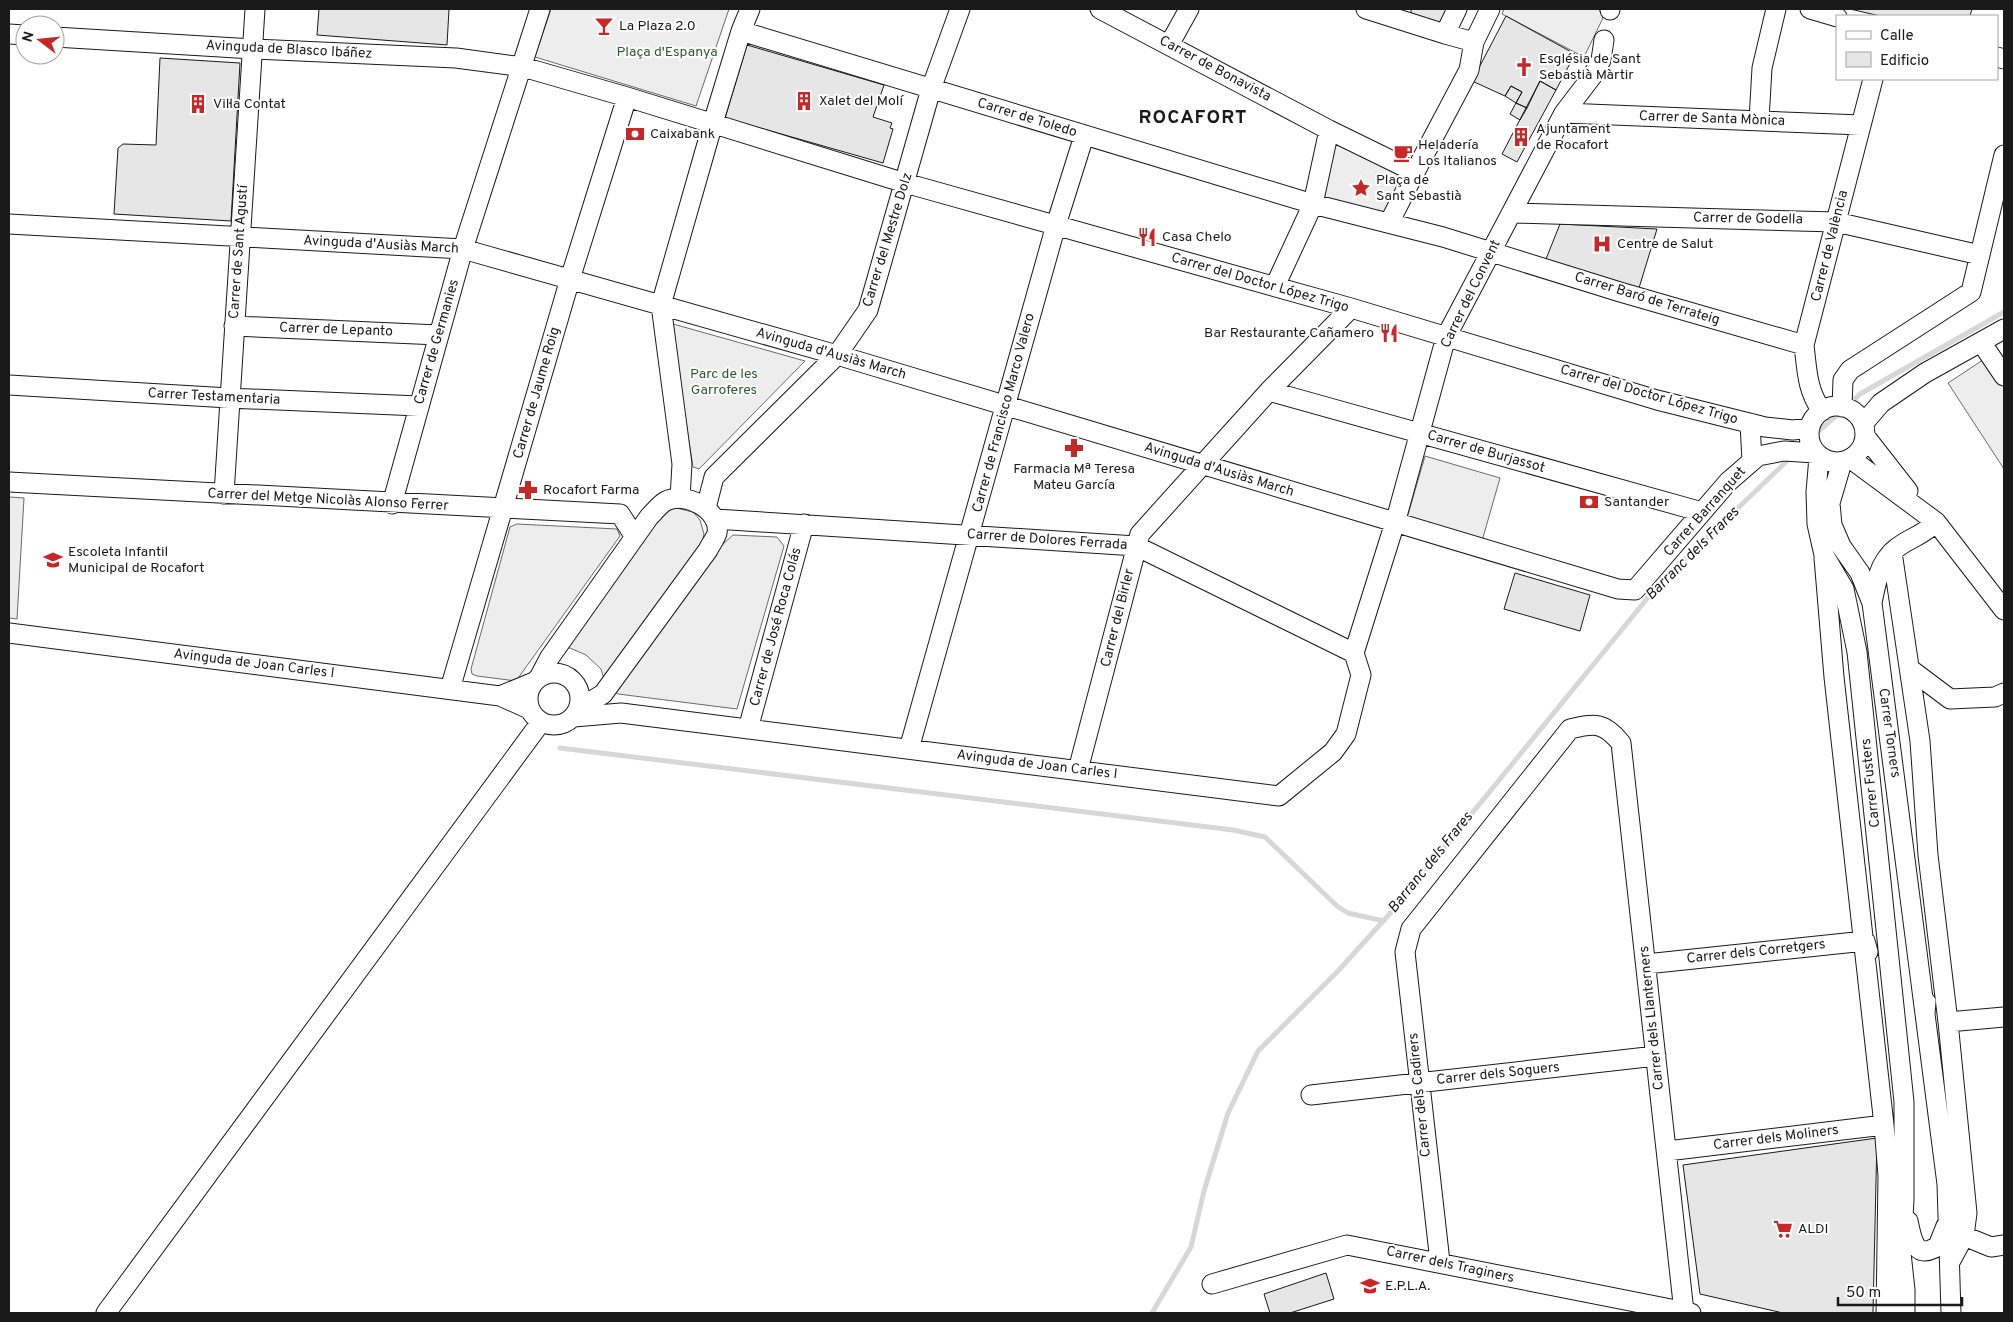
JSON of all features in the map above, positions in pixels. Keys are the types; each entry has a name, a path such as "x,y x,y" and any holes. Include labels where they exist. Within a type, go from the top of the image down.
{"street":[{"name":"Carrer de Sant Agustí","path":"224,494 255,9"},
{"path":"540,9 522,67 627,96 713,123"},
{"path":"598,697 556,726 535,716 527,699 550,657 649,517 666,501 680,498 682,464 661,305 713,123 741,31 750,9"},
{"name":"Carrer del Mestre Dolz","path":"598,697 708,550 717,533 711,513 714,477 836,355 868,310 931,89 960,9"},
{"name":"Carrer de Bonavista","path":"1100,9 1329,130"},
{"path":"1168,44 1190,9"},
{"path":"1366,9 1474,42"},
{"path":"1445,34 1457,9"},
{"path":"1313,204 1389,222 1469,70 1474,42 1490,9"},
{"path":"1759,120 1762,68 1776,9"},
{"path":"1810,9 1836,17"},
{"name":"Carrer de Toledo","path":"741,31 1313,204"},
{"name":"Avinguda de Blasco Ibáñez","path":"65,38 253,49 456,58 522,67"},
{"name":"Carrer del Convent","path":"1354,653 1395,523 1418,433 1446,338 1564,114 1593,75 1601,60 1604,40"},
{"name":"Carrer de Germanies","path":"392,504 463,249 522,67"},
{"name":"Carrer de València","path":"1822,412 1812,398 1804,345 1873,80"},
{"name":"Carrer de Jaume Roig","path":"450,689 570,280 627,96"},
{"name":"Carrer de Santa Mònica","path":"1564,114 1861,124"},
{"name":"Carrer del Doctor López Trigo","path":"713,123 905,183 1275,286 1657,400 1750,423 1793,430 1810,428"},
{"path":"1275,286 1313,204 1329,130 1415,172"},
{"name":"Carrer de Francisco Marco Valero","path":"909,749 1056,225 1084,136"},
{"path":"1842,407 1843,380 1850,370 1972,292 2004,155"},
{"name":"Carrer de Godella","path":"1513,213 1836,222 1980,255"},
{"name":"Carrer Baró de Terrateig","path":"1389,222 1804,345"},
{"name":"Avinguda d'Ausiàs March","path":"9,224 463,249 836,355 1618,589 1635,590"},
{"name":"Carrer del Birler","path":"1078,770 1140,534 1269,391 1351,308"},
{"name":"Carrer de Lepanto","path":"234,326 438,335"},
{"path":"1920,508 1864,430 1852,410 1842,407 1829,407 1817,414 1810,428 1810,444 1817,455 1832,463 1846,460 1858,454 1864,430 1881,403 1925,373 2004,330"},
{"path":"1981,342 2004,376"},
{"name":"Carrer Testamentaria","path":"9,385 229,398 419,406"},
{"name":"Carrer de Burjassot","path":"1269,391 1702,512"},
{"path":"1750,423 1752,461"},
{"name":"Carrer Barranquet","path":"1635,590 1728,482 1758,456 1784,451 1817,455"},
{"name":"Carrer Fusters","path":"1817,455 1817,524 1824,555 1834,677 1865,941 1888,1176 1905,1290 1905,1313"},
{"path":"1846,460 1920,508 1936,522 2004,610"},
{"name":"Carrer Torners","path":"1846,460 1830,502 1832,525 1842,546 1860,574 1872,603 1924,1014"},
{"name":"Carrer del Metge Nicolàs Alonso Ferrer","path":"9,482 392,504 620,514 635,537"},
{"name":"Carrer de Dolores Ferrada","path":"680,498 711,513 804,524 1136,546 1354,653"},
{"path":"1872,603 1880,568 1892,552 1927,532 1936,522"},
{"name":"Carrer de José Roca Colás","path":"748,729 804,524"},
{"name":"Carrer Fusters","path":"1892,552 1920,741 1928,855 1948,1022 1967,1213 1964,1236 1950,1262"},
{"name":"Carrer Fusters","path":"1824,555 1844,590 1858,652 1904,1102 1904,1200 1900,1253"},
{"name":"Avinguda de Joan Carles I","path":"9,633 500,696 535,716"},
{"name":"Avinguda de Joan Carles I","path":"576,713 621,713 1279,796 1333,752 1346,734 1361,675 1354,653"},
{"path":"1910,669 1950,699 1995,697 2004,693"},
{"path":"500,696 552,673 561,674 574,682 578,690 576,713"},
{"name":"Avinguda de Joan Carles I","path":"574,682 621,713"},
{"path":"106,1313 535,716"},
{"name":"Carrer dels Llanterners","path":"1411,929 1570,729 1590,724 1610,729 1621,743 1687,1313"},
{"name":"Carrer Fusters","path":"1928,855 1922,878 1928,981 1924,1014 1947,1184 1951,1313"},
{"name":"Carrer dels Cadirers","path":"1411,929 1404,952 1440,1262"},
{"name":"Carrer Fusters","path":"1865,941 1883,998 1894,1017"},
{"name":"Carrer dels Corretgers","path":"1646,964 1865,941"},
{"path":"1948,1022 2004,1017"},
{"name":"Carrer dels Soguers","path":"1311,1095 1656,1056"},
{"name":"Carrer dels Moliners","path":"1667,1151 1884,1125"},
{"name":"Carrer Fusters","path":"1886,1313 1888,1176"},
{"name":"Carrer Fusters","path":"1904,1200 1913,1243 1918,1249 1925,1252 1938,1246 1949,1219"},
{"path":"1964,1236 1991,1247 2004,1245"},
{"name":"Carrer dels Traginers","path":"1212,1284 1347,1245 1440,1262 1479,1272 1687,1313"}],"shaded area":[{"name":"Plaça d'Espanya","path":"551,9 729,9 696,106 535,57"},
{"path":"1504,9 1599,9 1603,18 1584,57 1502,14"},
{"name":"Plaça de Sant Sebastià","path":"1329,130 1415,172 1389,223 1313,204"},
{"name":"Parc de les Garroferes","path":"673,324 805,361 699,469 693,467 671,327"},
{"path":"1998,350 2004,359 2004,469 1948,383"},
{"path":"1425,456 1500,478 1482,541 1407,518"},
{"path":"9,497 24,498 17,619 9,618"},
{"path":"672,507 693,512 700,520 704,534 702,543 604,679 601,669 586,655 570,648 560,649 656,517"},
{"path":"517,524 617,529 620,536 516,681 477,676 472,674 471,669 510,527"},
{"path":"733,535 777,537 784,546 737,709 618,694 615,692 723,544"}],"building":[{"path":"319,9 449,9 447,45 317,35"},
{"path":"1411,9 1447,9 1441,23 1411,13"},
{"path":"1850,9 1972,9 1970,15 1876,15"},
{"name":"Església de Sant Sebastià Màrtir","path":"1506,16 1575,54 1556,90 1540,81 1527,108 1516,103 1522,92 1511,86 1505,96 1472,81"},
{"name":"Xalet del Molí","path":"747,45 884,85 873,117 892,123 890,128 893,129 883,163 725,118"},
{"name":"Vil·la Contat","path":"160,58 240,63 231,221 114,214 118,148 123,144 156,145"},
{"name":"Ajuntament de Rocafort","path":"1540,81 1556,90 1517,162 1502,154"},
{"path":"1511,86 1522,92 1516,103 1505,96"},
{"path":"1516,103 1527,108 1520,120 1510,114"},
{"name":"Centre de Salut","path":"1560,224 1657,229 1639,288 1546,259"},
{"path":"1515,573 1590,595 1580,631 1504,609"},
{"name":"ALDI","path":"1877,1138 1873,1313 1783,1313 1700,1294 1683,1165"},
{"path":"1326,1273 1334,1299 1290,1313 1270,1313 1264,1294"}],"waterway":[{"name":"Barranc dels Frares","path":"1854,400 1860,394 2004,312"},
{"name":"Barranc dels Frares","path":"1818,432 1837,415"},
{"name":"Barranc dels Frares","path":"1152,1313 1191,1247 1204,1191 1228,1113 1258,1051 1338,971 1394,909 1659,584 1789,459"},
{"path":"560,748 1233,830 1265,837 1337,906 1348,913 1384,921"}],"place":[{"name":"La Plaza 2.0","path":"604,26"},
{"name":"Església de Sant Sebastià Màrtir","path":"1524,67"},
{"name":"Xalet del Molí","path":"804,101"},
{"name":"Vil·la Contat","path":"198,104"},
{"name":"Caixabank","path":"635,134"},
{"name":"Ajuntament de Rocafort","path":"1521,137"},
{"name":"Heladería Los Italianos","path":"1403,153"},
{"name":"Plaça de Sant Sebastià","path":"1361,188"},
{"name":"Casa Chelo","path":"1147,237"},
{"name":"Centre de Salut","path":"1602,244"},
{"name":"Bar Restaurante Cañamero","path":"1389,333"},
{"name":"Farmacia Mª Teresa Mateu García","path":"1074,448"},
{"name":"Rocafort Farma","path":"528,490"},
{"name":"Santander","path":"1589,502"},
{"name":"Escoleta Infantil Municipal de Rocafort","path":"53,560"},
{"name":"ALDI","path":"1783,1229"},
{"name":"E.P.L.A.","path":"1370,1286"}],"district":[{"name":"ROCAFORT","path":"1193,118"}]}
